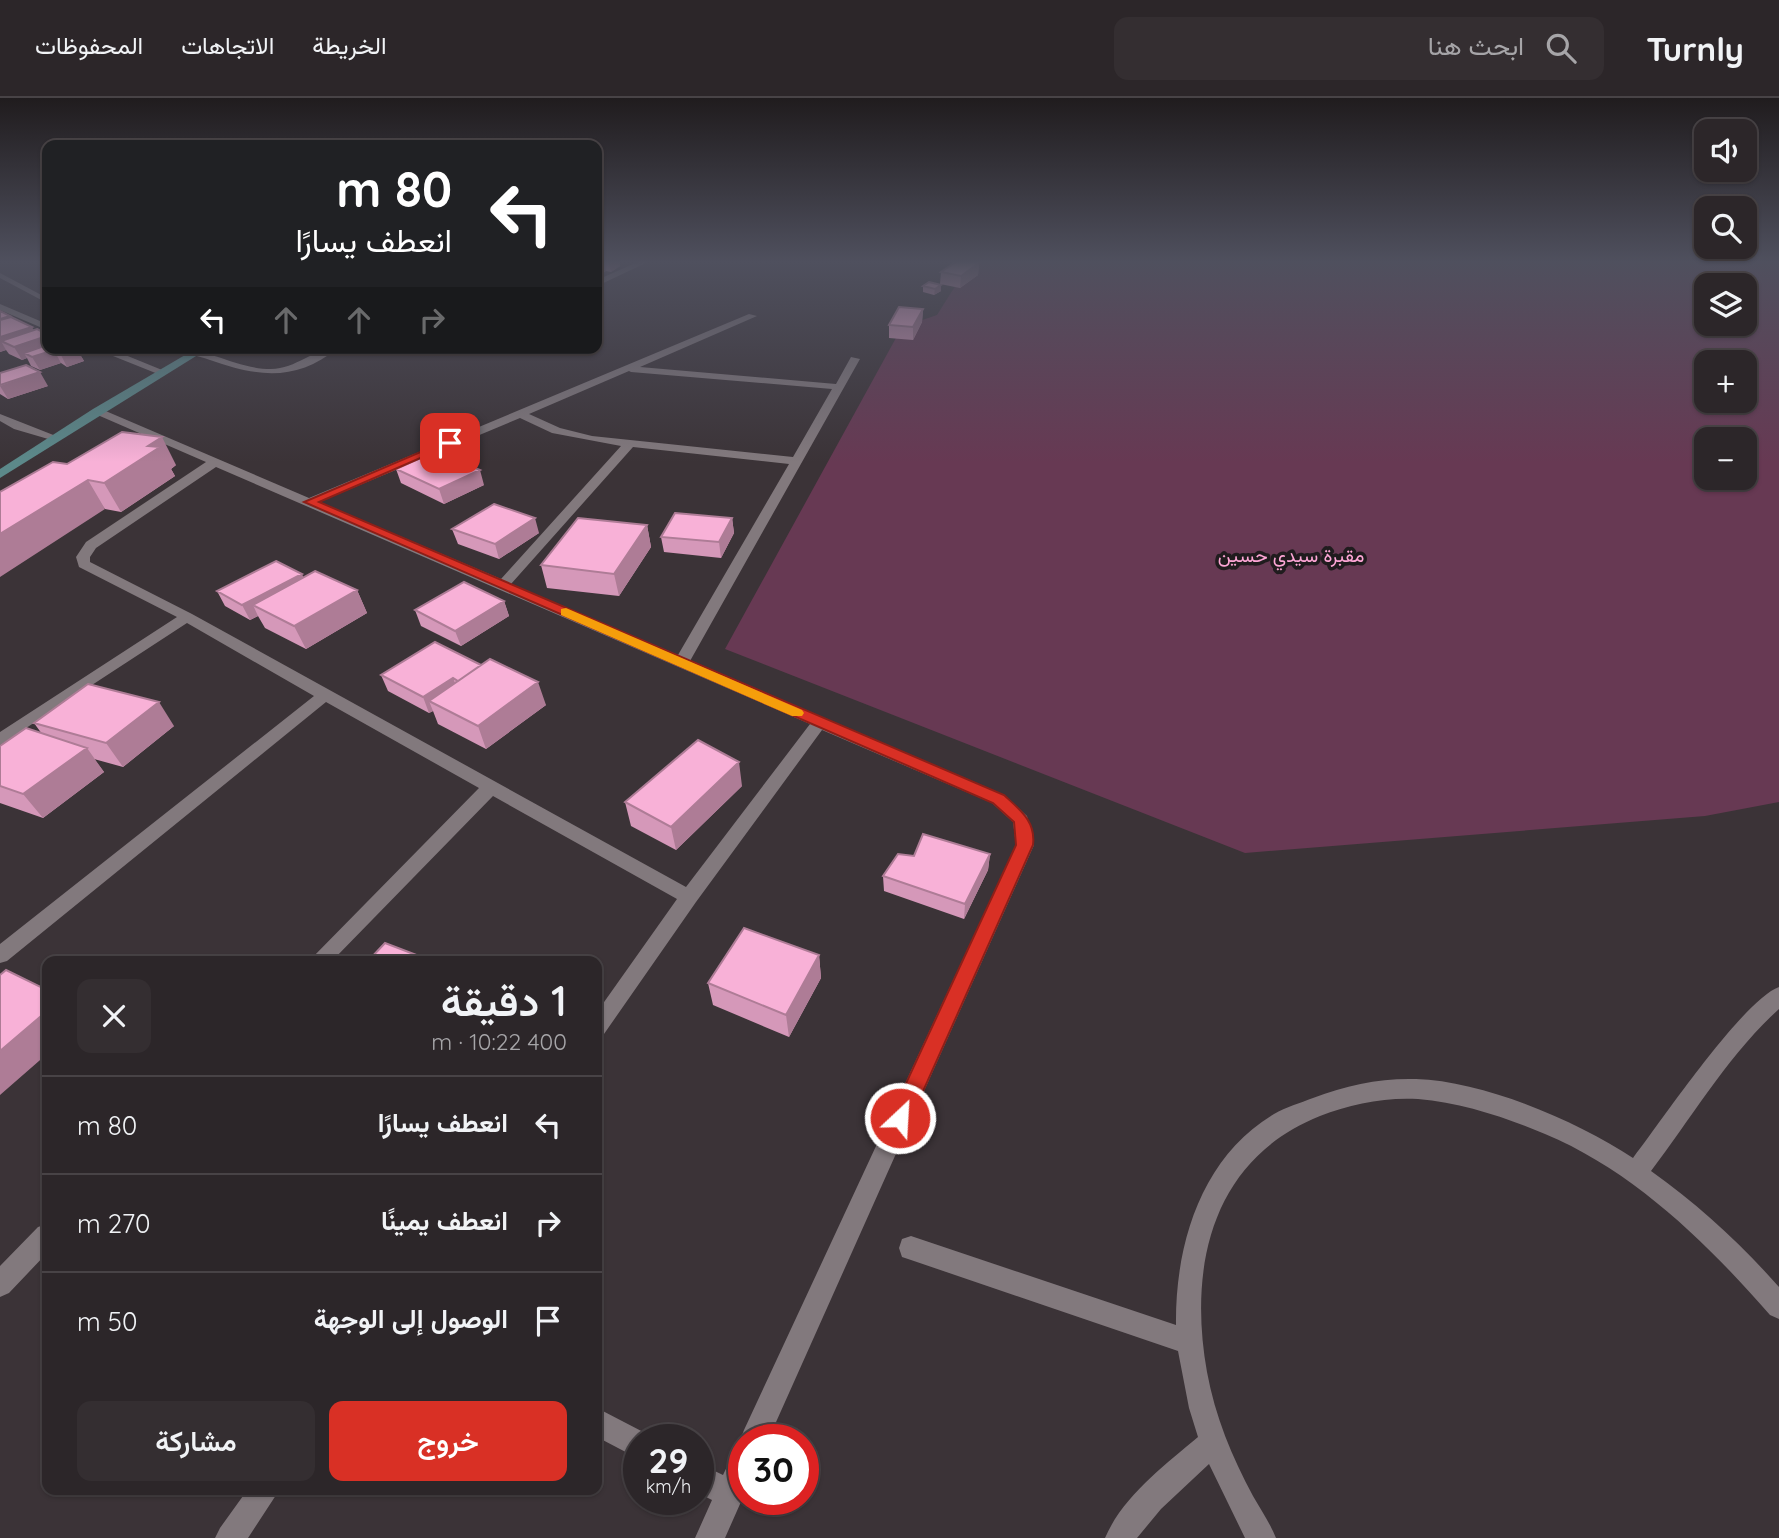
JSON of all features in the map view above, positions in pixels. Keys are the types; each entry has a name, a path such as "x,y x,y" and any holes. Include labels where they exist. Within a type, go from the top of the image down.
{"street":[{"path":"309,502 723,328"},
{"path":"670,351 671,364 691,372"},
{"path":"114,354 162,372"},
{"path":"0,474 97,411 194,354"},
{"path":"682,662 855,359"},
{"path":"627,369 691,372 840,387"},
{"path":"97,411 998,799 1021,820 1026,837 1013,871 761,1424"},
{"path":"520,414 573,436 798,461"},
{"path":"0,417 19,427 55,438"},
{"path":"503,585 630,443"},
{"path":"215,462 92,545 83,557 84,564 187,617 689,897"},
{"path":"0,740 187,617"},
{"path":"0,956 324,695"},
{"path":"602,1021 689,897 819,723"},
{"path":"324,956 490,788"},
{"path":"1637,1172 1735,1041 1779,996"},
{"path":"1261,1538 1242,1506 1213,1442 1198,1391 1189,1342 1189,1287 1196,1237 1213,1194 1237,1159 1267,1130 1303,1110 1343,1096 1387,1090 1434,1092 1483,1100 1534,1117 1586,1141 1637,1172 1682,1205 1725,1244 1779,1306"},
{"path":"0,1284 42,1241"},
{"path":"911,1248 1189,1342"},
{"path":"602,1425 623,1436"},
{"path":"1120,1538 1137,1512 1162,1485 1213,1442"},
{"path":"230,1538 262,1495"},
{"path":"710,1538 728,1496"}],"lane":[{"path":"212,354 257,370 281,371 305,364 323,354"}],"green space":[{"name":"مقبرة سيدي حسين","path":"901,328 1694,328 1694,336 1757,336 1757,328 1779,328 1779,802 1705,816 1245,853 725,649"}],"building":[{"path":"0,328 28,328 0,337"},
{"path":"37,329 42,332 42,338 14,347 1,341"},
{"path":"42,347 42,354 32,357 24,353"},
{"path":"26,365 40,372 0,385 0,373"},
{"path":"122,432 162,437 148,446 160,447 104,483 88,480 0,534 0,492 53,462 67,464"},
{"path":"436,451 480,470 439,489 396,469"},
{"path":"494,504 535,518 495,544 452,529"},
{"path":"675,513 732,518 719,542 661,537"},
{"path":"578,518 647,525 614,574 541,565"},
{"path":"276,561 302,574 242,605 217,591"},
{"path":"315,571 357,590 294,626 253,605"},
{"path":"464,582 504,601 455,631 415,610"},
{"path":"435,642 481,665 458,681 453,678 423,697 381,675"},
{"path":"490,659 538,682 478,726 429,701"},
{"path":"88,684 159,702 106,743 34,723"},
{"path":"26,728 87,748 23,794 0,786 0,746"},
{"path":"698,740 739,762 671,827 625,802"},
{"path":"923,834 990,854 965,904 883,876 898,854 914,856"},
{"path":"744,928 819,955 786,1015 708,983"},
{"path":"385,943 419,956 373,956"},
{"path":"6,970 42,988 42,1015 0,1051 0,975"}],"slow traffic":[{"path":"566,612 797,713"}],"route":[{"path":"450,443 309,502 998,799 1016,812 1024,828 1025,845 900,1118"}]}
